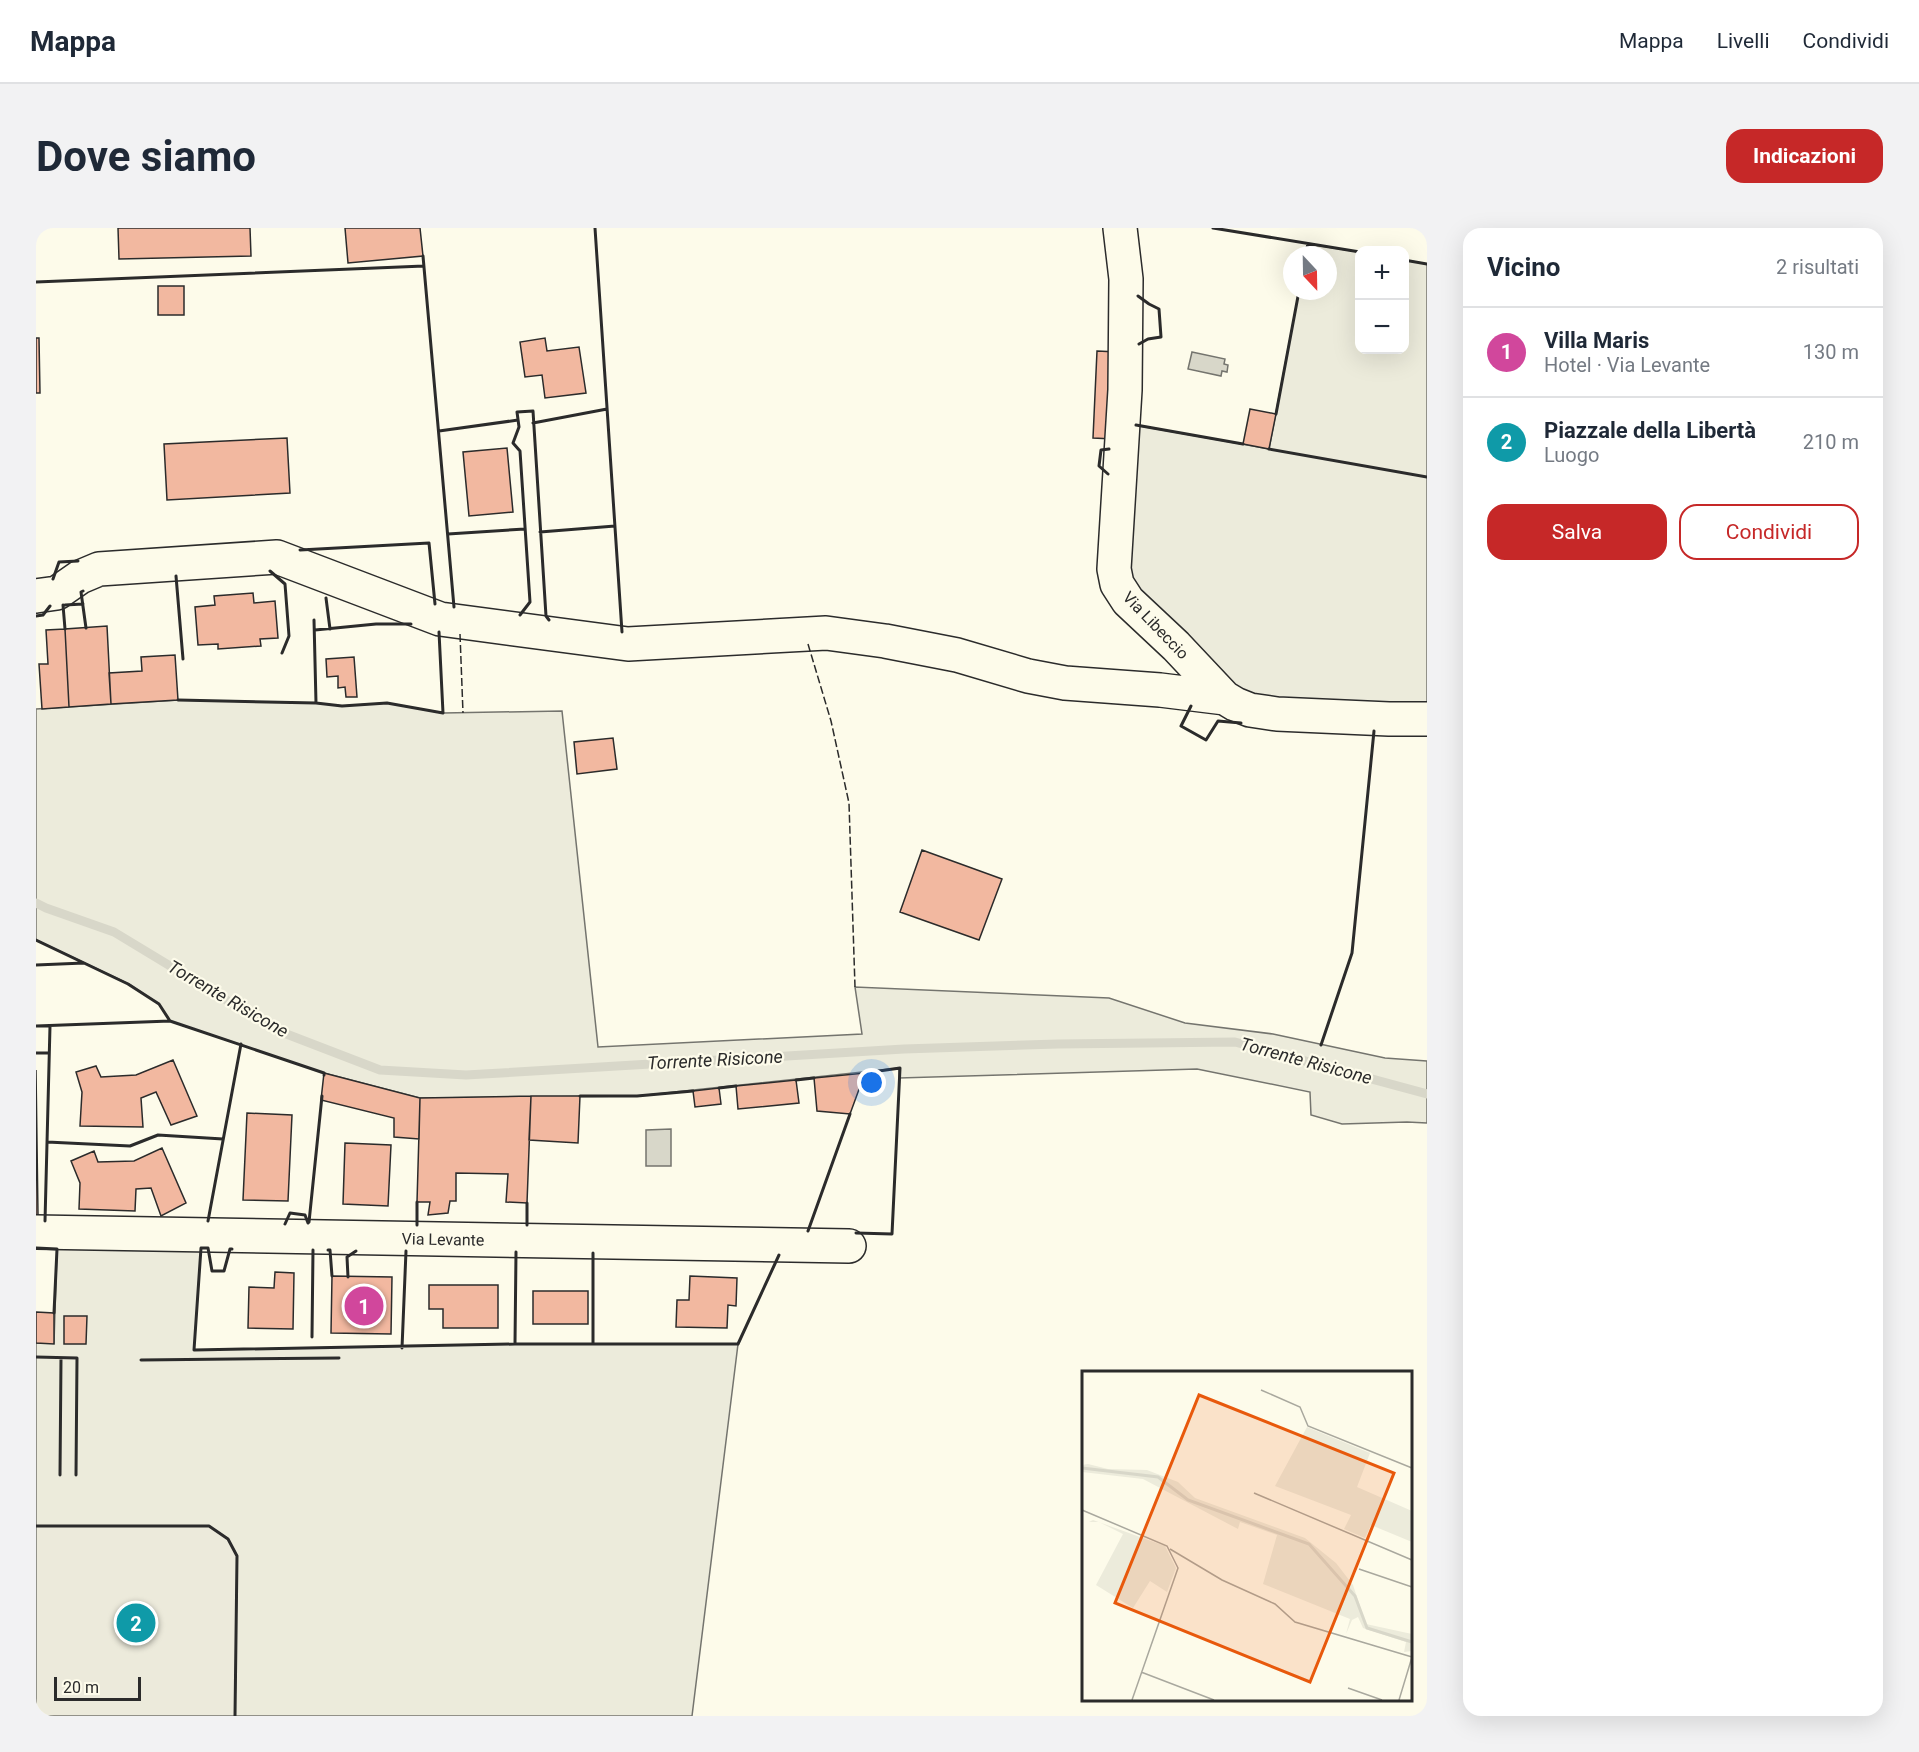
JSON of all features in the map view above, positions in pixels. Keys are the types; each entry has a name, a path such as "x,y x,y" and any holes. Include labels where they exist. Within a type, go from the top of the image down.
{"street":[{"name":"Via Libeccio","path":"1120,228 1126,279 1125,390 1114,569 1117,584 1128,601 1176,646 1225,698 1235,704 1250,710 1277,714 1427,719"},
{"path":"36,596 57,593 80,577 99,569 277,557 440,619 628,644 826,633 885,641 957,655 1029,676 1065,683 1160,690 1225,698"},
{"name":"Via Levante","path":"36,1232 849,1246"}],"shaded area":[{"path":"1337,249 1355,251 1355,354 1409,354 1409,261 1427,264 1427,709 1237,695 1131,583 1124,542 1134,425 1269,449 1297,300 1337,300"},
{"path":"1192,352 1225,359 1224,364 1228,365 1227,372 1222,371 1221,376 1188,369"},
{"path":"178,700 316,703 342,706 387,703 443,713 562,711 598,1047 862,1034 855,987 1109,998 1185,1023 1273,1034 1385,1058 1427,1061 1427,1123 1342,1124 1311,1115 1310,1092 1197,1069 899,1078 899,1068 637,1096 420,1098 324,1073 170,1021 159,1004 129,984 36,940 36,709"},
{"path":"671,1129 671,1166 646,1166 646,1130"},
{"path":"201,1248 194,1350 515,1344 738,1344 692,1716 235,1716 237,1556 228,1539 208,1526 36,1526 36,1343 54,1343 57,1249"},
{"path":"36,1526 209,1526 228,1539 237,1556 235,1716 36,1716"}],"building":[{"path":"118,228 250,228 251,256 119,259"},
{"path":"345,228 420,228 423,256 348,263"},
{"path":"158,286 184,286 184,315 158,315"},
{"path":"36,338 39,338 40,393 36,393"},
{"path":"545,338 547,351 579,347 586,393 545,398 542,375 525,377 520,342"},
{"path":"1097,351 1117,352 1113,439 1093,438"},
{"path":"1250,409 1276,414 1269,449 1243,444"},
{"path":"287,438 290,493 167,500 164,444"},
{"path":"507,448 513,512 469,516 463,452"},
{"path":"253,593 254,603 275,601 278,638 260,639 261,646 218,649 218,644 198,645 195,607 215,605 214,596"},
{"path":"107,626 111,704 69,707 65,629"},
{"path":"65,629 69,707 42,709 39,664 48,664 46,630"},
{"path":"175,655 178,700 111,704 109,673 142,671 141,657"},
{"path":"354,657 357,697 346,697 345,687 338,688 338,676 327,677 326,659"},
{"path":"613,738 617,769 577,774 574,742"},
{"path":"922,850 1002,879 979,940 900,912"},
{"path":"173,1060 197,1116 171,1125 156,1092 141,1098 143,1127 80,1126 82,1092 76,1072 96,1066 101,1077 136,1075"},
{"path":"36,1070 38,1215 36,1215"},
{"path":"324,1073 420,1098 419,1139 394,1137 394,1118 321,1100"},
{"path":"865,1073 850,1114 817,1111 814,1078"},
{"path":"796,1080 799,1103 738,1109 736,1086"},
{"path":"719,1088 721,1104 695,1107 693,1091"},
{"path":"531,1096 527,1203 506,1202 508,1174 456,1173 456,1201 450,1201 448,1213 428,1215 430,1202 417,1202 420,1098"},
{"path":"531,1096 580,1096 578,1143 529,1140"},
{"path":"247,1113 292,1115 288,1201 243,1200"},
{"path":"345,1143 391,1145 388,1206 343,1204"},
{"path":"162,1148 186,1203 161,1216 151,1188 136,1189 135,1211 79,1209 80,1183 71,1161 94,1151 98,1162 134,1161"},
{"path":"275,1272 294,1273 293,1329 248,1328 249,1287 274,1288"},
{"path":"332,1276 392,1277 391,1334 331,1333"},
{"path":"690,1276 737,1278 736,1306 728,1305 727,1328 676,1327 677,1300 689,1300"},
{"path":"429,1285 498,1285 498,1328 443,1328 443,1309 429,1309"},
{"path":"533,1291 588,1291 588,1324 533,1324"},
{"path":"36,1312 54,1313 54,1344 36,1343"},
{"path":"64,1316 87,1316 86,1344 64,1344"}],"waterway":[{"name":"Torrente Risicone","path":"36,903 114,932 276,1030 380,1070 466,1075 904,1049 1235,1042 1427,1094"}],"fence":[{"path":"460,634 463,713"},
{"path":"808,644 831,721 849,803 855,987"}],"wall":[{"path":"595,228 622,632"},
{"path":"1213,228 1355,251"},
{"path":"423,256 454,607"},
{"path":"1409,261 1427,264"},
{"path":"36,282 424,266"},
{"path":"1138,296 1159,309 1161,337 1148,339 1139,344"},
{"path":"1276,414 1297,300"},
{"path":"533,423 607,409"},
{"path":"520,615 530,602 520,451 513,443 519,427 517,412 533,411 546,616 549,620"},
{"path":"439,431 518,420"},
{"path":"1136,425 1243,444"},
{"path":"1108,474 1099,466 1101,450 1109,449"},
{"path":"1269,449 1427,477"},
{"path":"540,532 615,526"},
{"path":"448,534 525,529"},
{"path":"300,550 429,543 435,604"},
{"path":"53,579 59,562 78,561"},
{"path":"270,571 285,584 289,636 282,653"},
{"path":"176,576 183,659"},
{"path":"83,591 81,592 86,628"},
{"path":"326,598 330,629"},
{"path":"65,605 83,604"},
{"path":"63,605 65,629"},
{"path":"36,616 43,615 50,606"},
{"path":"314,620 316,703"},
{"path":"315,630 376,624 411,624"},
{"path":"178,700 316,703 342,706 387,703 443,713 439,632"},
{"path":"1191,706 1181,726 1206,740 1218,721 1241,723"},
{"path":"1321,1045 1352,953 1374,731"},
{"path":"36,940 128,984 159,1004 170,1021"},
{"path":"36,965 84,963"},
{"path":"36,1026 170,1021 324,1073 324,1075"},
{"path":"45,1221 50,1026"},
{"path":"208,1221 241,1044"},
{"path":"36,1053 49,1053"},
{"path":"856,1233 892,1234 900,1068 865,1073"},
{"path":"796,1080 814,1078"},
{"path":"719,1088 736,1086"},
{"path":"580,1096 637,1096 693,1091"},
{"path":"309,1222 322,1096"},
{"path":"808,1231 850,1114"},
{"path":"47,1142 130,1146 158,1135 223,1139"},
{"path":"417,1202 417,1225"},
{"path":"527,1203 527,1225"},
{"path":"285,1224 290,1213 305,1215 308,1223"},
{"path":"36,1248 57,1249 54,1313"},
{"path":"232,1249 230,1249 224,1271 212,1271 208,1248 201,1248 194,1350 515,1344 738,1344 779,1255"},
{"path":"312,1337 313,1250"},
{"path":"328,1250 330,1250 332,1276"},
{"path":"348,1277 347,1257 356,1251"},
{"path":"402,1348 406,1251"},
{"path":"515,1344 516,1252"},
{"path":"593,1253 593,1344"},
{"path":"36,1357 77,1358 76,1475"},
{"path":"60,1475 61,1358"},
{"path":"141,1360 339,1358"},
{"path":"36,1526 209,1526 228,1539 237,1556 235,1716"}],"place":[{"name":"Villa Maris","path":"364,1306"},
{"name":"Piazzale della Libertà","path":"136,1623"}]}
